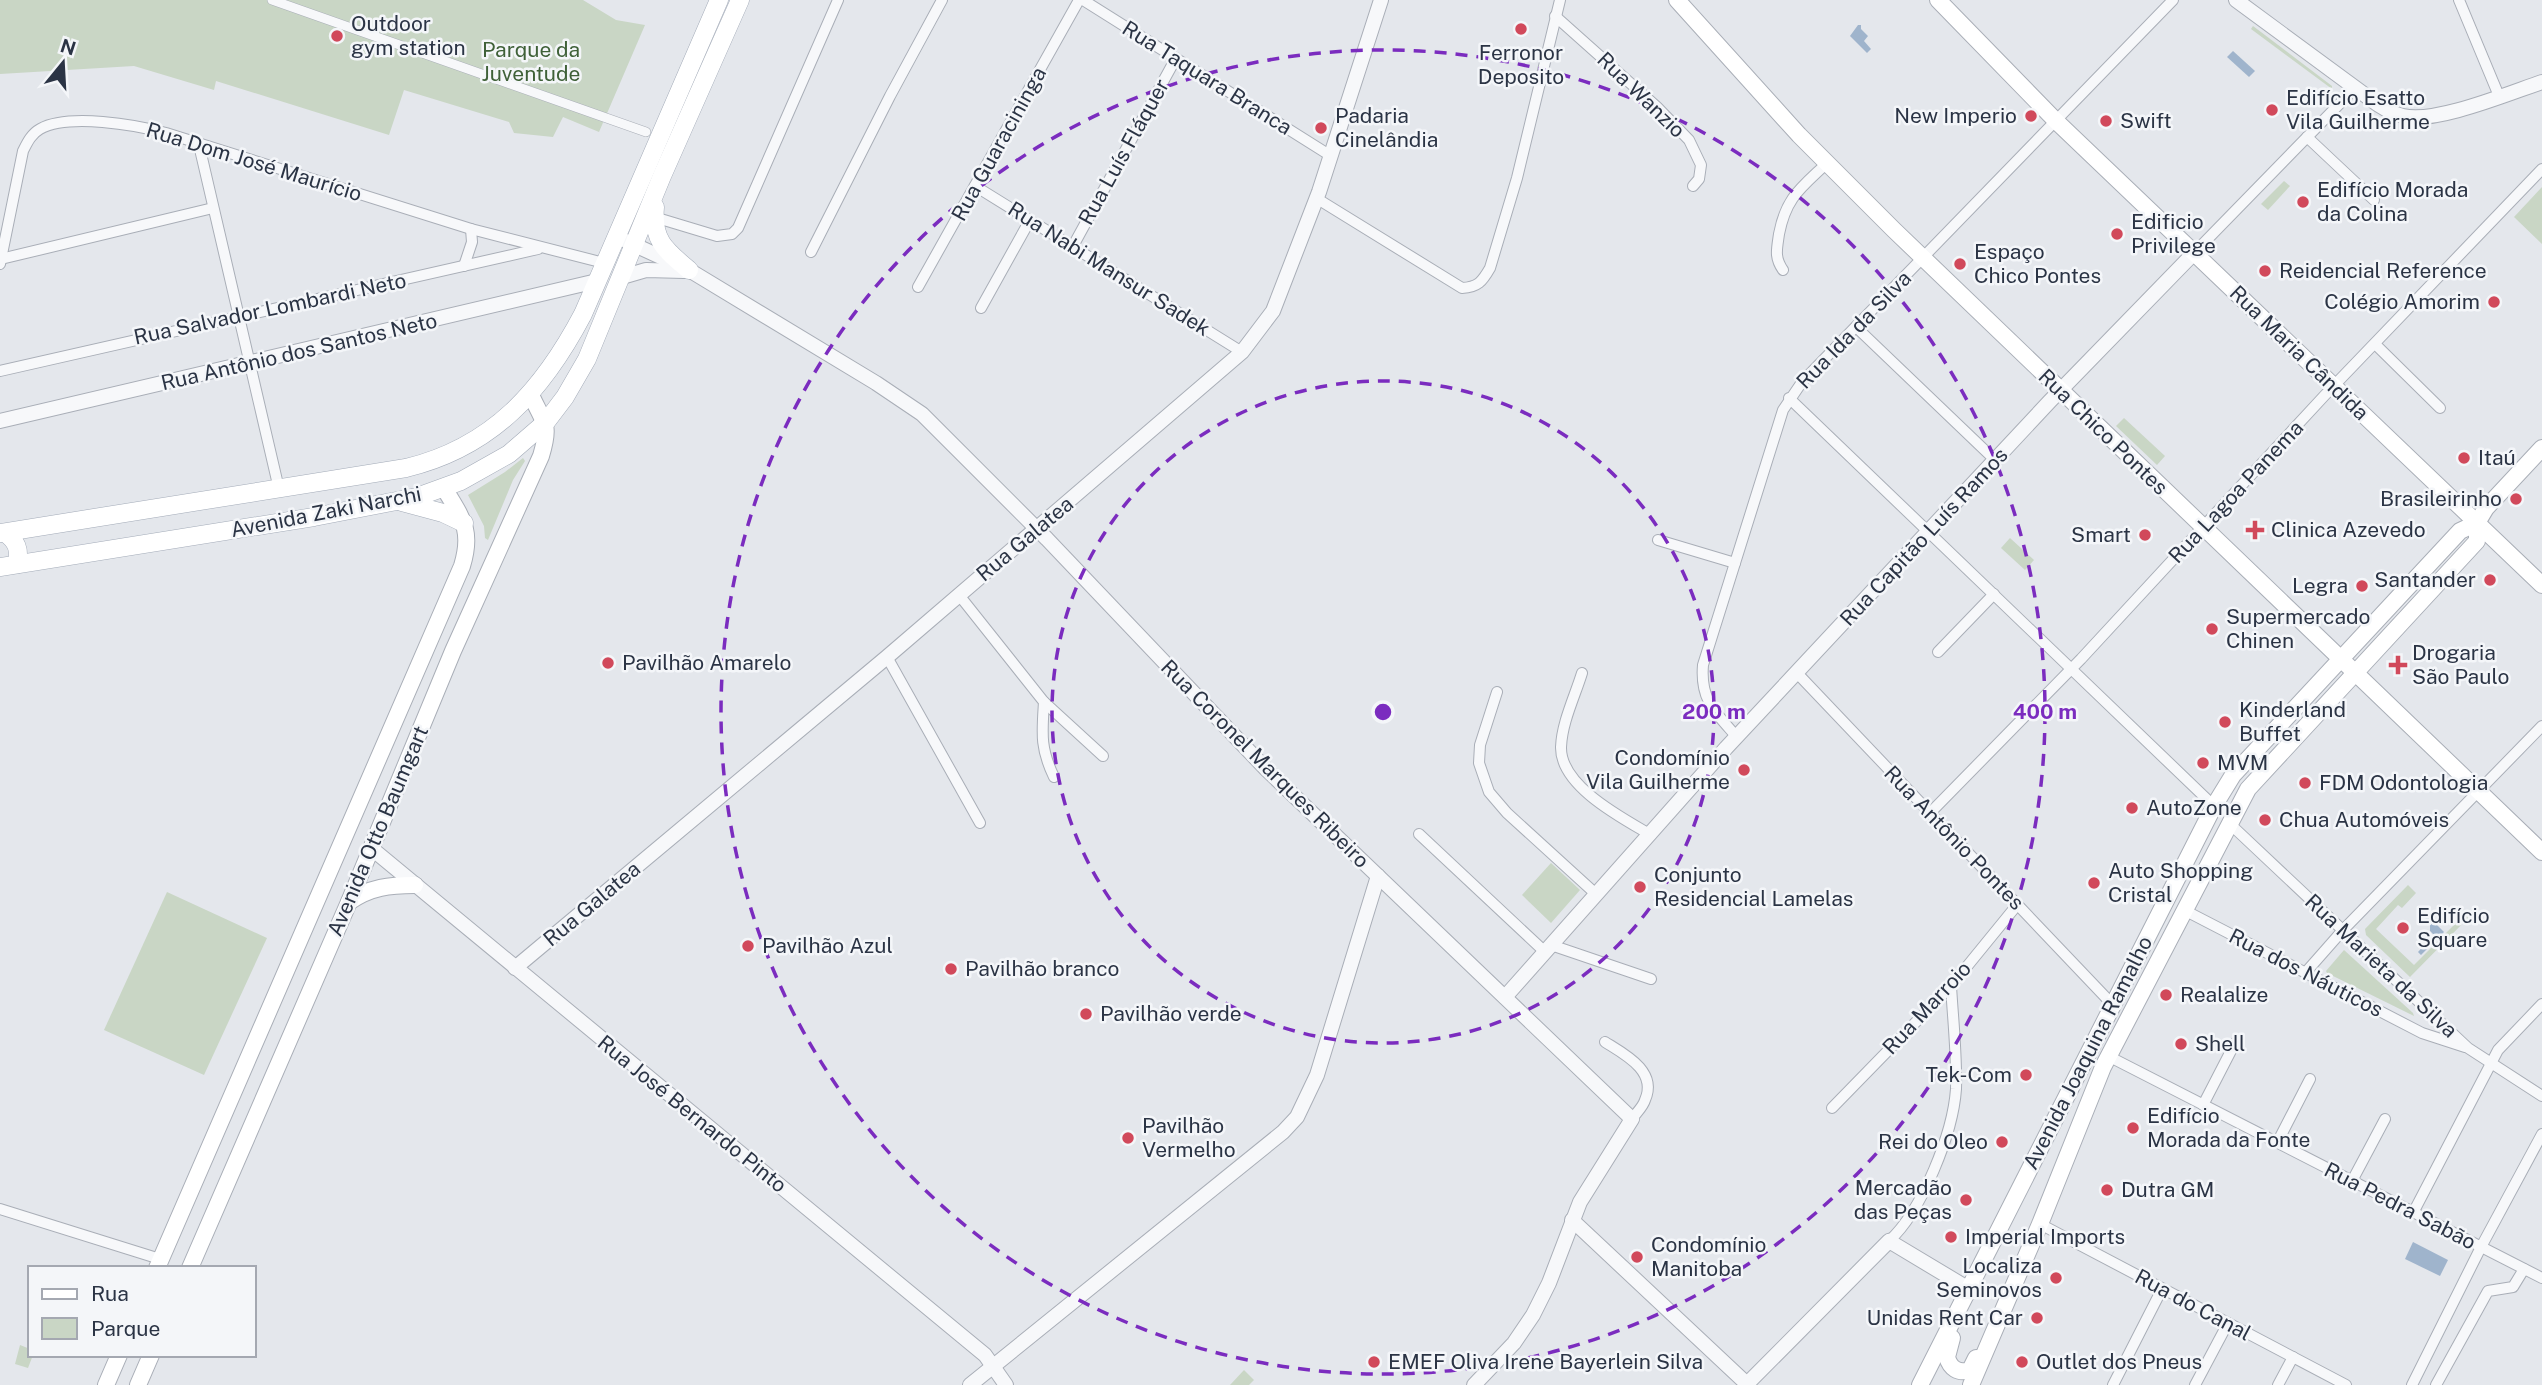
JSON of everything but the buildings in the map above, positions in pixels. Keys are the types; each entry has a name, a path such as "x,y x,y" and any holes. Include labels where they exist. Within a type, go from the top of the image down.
{"main road":[{"name":"Avenida Zaki Narchi","path":"3,533 406,468 445,455 504,421 531,395 566,347 583,314 719,0"},
{"name":"Avenida Zaki Narchi","path":"8,566 417,497 485,469 509,454 546,422 565,397 587,359 740,0"},
{"name":"Rua Chico Pontes","path":"1677,0 1827,163 2060,391 2542,852"},
{"name":"Rua Maria Cândida","path":"1938,0 2056,121 2542,585"},
{"path":"653,208 654,226 660,243 689,270"},
{"path":"531,395 546,422"},
{"name":"Avenida Otto Baumgart","path":"191,1266 349,902 453,651 541,456 547,434 546,422"},
{"name":"Avenida Joaquina Ramalho","path":"1920,1385 2112,1004 2214,806 2233,775 2460,531 2476,523 2486,508 2542,449"},
{"path":"445,455 441,469 444,488 464,523"},
{"path":"406,468 419,480 417,497"},
{"path":"398,501 429,508 464,523"},
{"name":"Avenida Otto Baumgart","path":"158,1264 462,566 468,536 464,523"},
{"name":"Avenida Joaquina Ramalho","path":"1971,1385 2108,1056 2248,789 2477,541 2476,523"},
{"path":"38,527 32,537 32,545 42,561"},
{"path":"3,533 13,538 18,546 19,555 8,566"},
{"path":"363,797 359,828 371,848"},
{"path":"349,902 376,888 415,885"},
{"path":"287,970 301,969 309,974 313,981"},
{"path":"1965,1296 1963,1314 1950,1344 1948,1362 1958,1371 1970,1370 1979,1352 1987,1347"},
{"path":"106,1385 118,1357"},
{"path":"138,1385 150,1357"}],"street":[{"path":"272,0 646,132"},
{"path":"653,208 717,236 732,234 738,228 838,0"},
{"path":"811,252 942,0"},
{"name":"Rua Taquara Branca","path":"1081,0 1331,156"},
{"name":"Rua Guaracininga","path":"918,287 1081,0"},
{"name":"Rua Galatea","path":"515,968 887,657 1242,352 1273,311 1331,156 1381,0"},
{"path":"1316,198 1462,288 1473,287 1482,282 1490,268 1517,178 1560,0"},
{"name":"Rua Ida da Silva","path":"1737,737 1709,705 1702,681 1703,664 1779,424 1790,398 1802,382 2174,0"},
{"path":"2236,0 2383,108 2405,117 2440,115 2542,82"},
{"path":"2459,0 2499,96"},
{"name":"Rua Wanzio","path":"1555,16 1657,107 1689,140 1701,165 1699,179 1693,186"},
{"name":"Rua Luís Fláquer","path":"1073,246 1176,58"},
{"name":"Rua Capitão Luís Ramos","path":"1505,997 1796,672 2060,391 2356,88"},
{"name":"Rua Dom José Maurício","path":"1,262 23,151 30,138 39,129 55,124 99,121 166,133 471,229 604,263"},
{"path":"2307,137 2374,200"},
{"path":"199,145 279,489"},
{"path":"1783,270 1776,255 1783,214 1791,199 1827,163"},
{"name":"Rua Lagoa Panema","path":"1930,813 2071,669 2333,386 2542,169"},
{"name":"Rua Nabi Mansur Sadek","path":"975,186 1242,352"},
{"path":"1,262 213,208"},
{"path":"981,308 1030,220"},
{"path":"464,266 472,242 471,229"},
{"name":"Rua Coronel Marques Ribeiro","path":"616,236 689,270 876,383 922,414 1037,528 1266,769 1378,876 1317,1075 1297,1117 1283,1132 970,1385"},
{"name":"Rua Salvador Lombardi Neto","path":"0,371 541,248"},
{"path":"622,277 646,270 689,270"},
{"name":"Rua Antônio dos Santos Neto","path":"0,421 597,281"},
{"path":"1856,327 1995,460"},
{"path":"2375,344 2440,408"},
{"path":"1790,398 2214,806"},
{"path":"1658,540 1735,563"},
{"path":"1938,652 1994,594"},
{"path":"959,595 1044,702 1103,756"},
{"path":"887,657 980,822"},
{"name":"Rua Antônio Pontes","path":"1796,672 2112,1004"},
{"path":"1582,673 1563,738 1563,762 1572,775 1608,810 1651,835"},
{"path":"1497,692 1480,745 1479,763 1489,792 1507,813 1597,895"},
{"path":"1044,702 1042,745 1054,777"},
{"path":"2306,972 2343,930 2542,726"},
{"name":"Rua Marieta da Silva","path":"2229,823 2468,1048 2542,1096"},
{"path":"1419,834 1548,949 1651,979"},
{"name":"Rua José Bernardo Pinto","path":"371,848 981,1351 1006,1385"},
{"path":"1378,876 1632,1119"},
{"name":"Rua Marroio","path":"1832,1108 1951,986 2017,905"},
{"name":"Rua dos Náuticos","path":"2184,910 2422,1033 2468,1048"},
{"path":"1572,1220 1746,1385 1898,1233 1921,1199 1950,1119 1956,1085 1951,986"},
{"path":"2413,1213 2498,1050 2542,1004"},
{"path":"1475,1385 1514,1343 1534,1315 1589,1185 1646,1100 1648,1087 1644,1074 1635,1061 1605,1042"},
{"path":"2203,1105 2235,1042"},
{"name":"Rua Pedra Sabão","path":"2108,1056 2542,1278"},
{"path":"2277,1143 2310,1079"},
{"path":"2352,1181 2385,1119"},
{"path":"2412,1385 2481,1247 2542,1134"},
{"path":"0,1209 158,1264"},
{"name":"Rua do Canal","path":"2040,1224 2346,1385"},
{"path":"1889,1241 1965,1296"},
{"path":"2436,1385 2488,1292 2507,1286 2520,1267"},
{"path":"2113,1385 2162,1289"},
{"path":"2195,1385 2228,1323"},
{"path":"2277,1385 2292,1357"}],"green space":[{"name":"Parque da Juventude","path":"0,0 583,0 616,20 645,25 599,132 563,117 553,137 514,133 509,122 404,90 389,135 216,81 214,90 134,66 0,74"},
{"path":"2253,26 2332,86 2332,89 2251,29"},
{"path":"2284,181 2290,186 2268,210 2261,204"},
{"path":"2542,187 2542,244 2514,217"},
{"path":"2124,418 2165,456 2157,465 2116,426"},
{"path":"523,458 525,461 513,480 488,540 468,495"},
{"path":"2010,538 2034,560 2025,570 2001,548"},
{"path":"1551,863 1580,890 1551,923 1522,895"},
{"path":"2408,885 2416,893 2402,908 2398,905 2376,929 2414,965 2465,914 2468,918 2410,977 2366,935 2365,929"},
{"path":"167,892 267,938 204,1075 104,1030"},
{"path":"2344,950 2413,1013 2414,1016 2327,973"},
{"path":"20,1345 28,1348 28,1357 32,1357 28,1368 15,1364"},
{"path":"1244,1370 1254,1380 1249,1385 1230,1385"}],"water":[{"path":"1858,25 1861,25 1861,29 1868,36 1864,41 1871,49 1867,53 1850,36"},
{"path":"2233,51 2255,71 2249,77 2227,57"},
{"path":"2428,916 2444,932 2421,955 2418,952 2434,935 2430,931 2430,925 2424,920"},
{"path":"2413,1242 2448,1260 2440,1276 2405,1259"}],"place":[{"name":"Ferronor Deposito","path":"1521,29"},
{"name":"Outdoor gym station","path":"337,36"},
{"name":"Edifício Esatto Vila Guilherme","path":"2272,110"},
{"name":"New Imperio","path":"2031,116"},
{"name":"Swift","path":"2106,121"},
{"name":"Padaria Cinelândia","path":"1321,128"},
{"name":"Edifício Morada da Colina","path":"2303,202"},
{"name":"Edificio Privilege","path":"2117,234"},
{"name":"Espaço Chico Pontes","path":"1960,264"},
{"name":"Reidencial Reference","path":"2265,271"},
{"name":"Colégio Amorim","path":"2494,302"},
{"name":"Itaú","path":"2464,458"},
{"name":"Brasileirinho","path":"2516,499"},
{"name":"Clinica Azevedo","path":"2255,530"},
{"name":"Smart","path":"2145,535"},
{"name":"Santander","path":"2490,580"},
{"name":"Legra","path":"2362,586"},
{"name":"Supermercado Chinen","path":"2212,629"},
{"name":"Pavilhão Amarelo","path":"608,663"},
{"name":"Drogaria São Paulo","path":"2398,665"},
{"name":"Kinderland Buffet","path":"2225,722"},
{"name":"MVM","path":"2203,763"},
{"name":"Condomínio Vila Guilherme","path":"1744,770"},
{"name":"FDM Odontologia","path":"2305,783"},
{"name":"AutoZone","path":"2132,808"},
{"name":"Chua Automóveis","path":"2265,820"},
{"name":"Auto Shopping Cristal","path":"2094,883"},
{"name":"Conjunto Residencial Lamelas","path":"1640,887"},
{"name":"Edifício Square","path":"2403,928"},
{"name":"Pavilhão Azul","path":"748,946"},
{"name":"Pavilhão branco","path":"951,969"},
{"name":"Realalize","path":"2166,995"},
{"name":"Pavilhão verde","path":"1086,1014"},
{"name":"Shell","path":"2181,1044"},
{"name":"Tek-Com","path":"2026,1075"},
{"name":"Edifício Morada da Fonte","path":"2133,1128"},
{"name":"Pavilhão Vermelho","path":"1128,1138"},
{"name":"Rei do Oleo","path":"2002,1142"},
{"name":"Dutra GM","path":"2107,1190"},
{"name":"Mercadão das Peças","path":"1966,1200"},
{"name":"Imperial Imports","path":"1951,1237"},
{"name":"Condomínio Manitoba","path":"1637,1257"},
{"name":"Localiza Seminovos","path":"2056,1278"},
{"name":"Unidas Rent Car","path":"2037,1318"},
{"name":"EMEF Oliva Irene Bayerlein Silva","path":"1374,1362"},
{"name":"Outlet dos Pneus","path":"2022,1362"}]}
